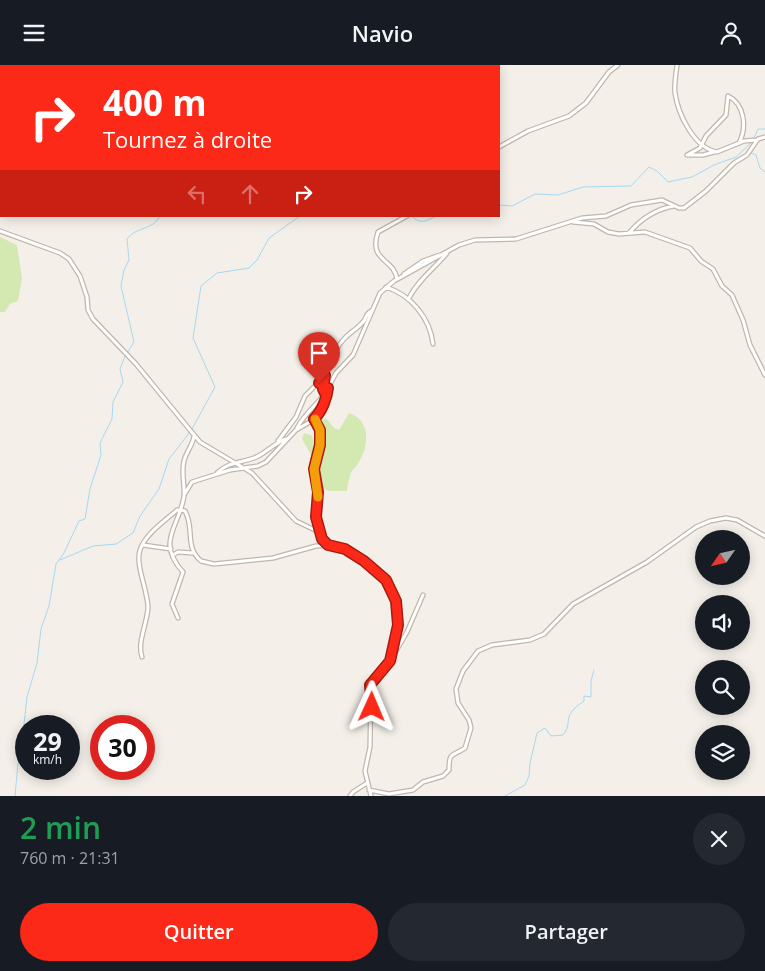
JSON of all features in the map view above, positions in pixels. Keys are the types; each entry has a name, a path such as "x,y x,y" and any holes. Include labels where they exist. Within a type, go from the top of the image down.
{"street":[{"path":"500,146 528,131 569,116 586,103 609,72 618,65"},
{"path":"677,65 675,93 677,101 690,130 701,145 714,152"},
{"path":"738,144 743,134 743,117 738,104 728,96 726,115 706,136 701,145 687,155 703,155 738,144 744,141 755,141 765,137"},
{"path":"184,495 192,482 245,467 258,466 266,462 296,429 308,410 325,393 344,362 353,355 380,293 395,280 475,241 516,239 571,222 606,216 631,205 662,200 679,209 684,208 734,163 747,155 758,139"},
{"path":"628,234 646,217 664,207 674,206"},
{"path":"395,280 395,271 378,256 375,240 378,232 404,217"},
{"path":"571,222 594,224 608,232 628,234 645,232 690,248 701,261 708,263 722,286 732,295 744,320 750,345 765,375"},
{"path":"0,231 60,253 68,259 80,276 87,297 88,309 93,319 136,364 200,441 245,467 272,493 296,521 319,532"},
{"path":"409,298 416,285 434,270 447,253"},
{"path":"385,287 398,291 409,298 431,330 434,344"},
{"path":"325,393 323,389 325,375 341,342 372,311"},
{"path":"216,475 223,467 254,458 278,441 296,417 305,396 325,375"},
{"path":"296,429 320,414 328,388"},
{"path":"314,419 320,430 320,445 314,469 318,492 316,517 319,532 322,539 328,545"},
{"path":"178,618 172,603 183,572 177,565 171,549 173,524 181,510 184,495 184,461 192,432"},
{"path":"278,441 286,439"},
{"path":"142,657 139,649 148,606 139,551 152,532 177,510 181,510 185,511 189,518 189,538 194,553 201,561 214,564 273,558 328,545 336,545 350,551 364,561 390,585 398,611 390,661"},
{"path":"369,790 389,793 413,791 423,782 443,776 449,771 450,758 453,753 465,748 471,728 469,720 458,703 457,687 468,663 478,651 492,645 530,640 544,634 573,604 647,562 696,527 710,521 737,520 765,536"},
{"path":"142,545 171,549"},
{"path":"173,555 178,552 194,553"},
{"path":"371,796 365,771 370,747 372,716 370,685 390,661 407,632 423,595"},
{"path":"350,796 367,783"}],"green space":[{"path":"0,237 17,245 22,278 18,301 10,304 5,312 0,312"},
{"path":"349,413 356,416 364,427 366,434 365,448 359,462 351,473 347,491 329,491 311,483 308,470 311,455 302,439 304,433 311,435 317,448 319,434 315,421 327,419 334,428 339,430"}],"waterway":[{"path":"754,138 758,129 765,129"},
{"path":"500,205 512,206 535,194 558,195 583,187 631,186 649,167 657,171 668,182 692,177 714,165 736,157 752,142"},
{"path":"751,153 756,155 760,168 765,172"},
{"path":"127,353 134,342 121,286 124,270 129,260 127,239 135,232 153,224 159,217"},
{"path":"192,429 215,387 193,338 201,286 217,273 249,268 257,260 269,238 299,217"},
{"path":"413,217 418,221 426,221 434,217"},
{"path":"15,796 18,764 21,756 20,735 24,724 27,697 37,663 41,629 49,606 56,564 64,553 79,521 85,519 90,489 101,455 100,443 112,419 113,402 123,382 120,369 125,356"},
{"path":"60,560 93,546 116,544 133,533 140,516 159,489 169,459 190,432"},
{"path":"505,796 525,785 529,776 537,733 545,728 551,736 563,735 568,726 572,711 584,701 584,696 591,697 591,681 594,670"}],"slow traffic":[{"path":"315,419 320,430 320,445 314,469 318,497"}],"route":[{"path":"319,383 325,375 323,389 325,393 328,388 327,394 320,414 314,419 320,430 320,445 314,469 318,492 316,517 319,532 322,539 328,545 336,545 345,549 364,561 386,580 393,591 398,611 398,625 390,661 370,685 372,707"}]}
